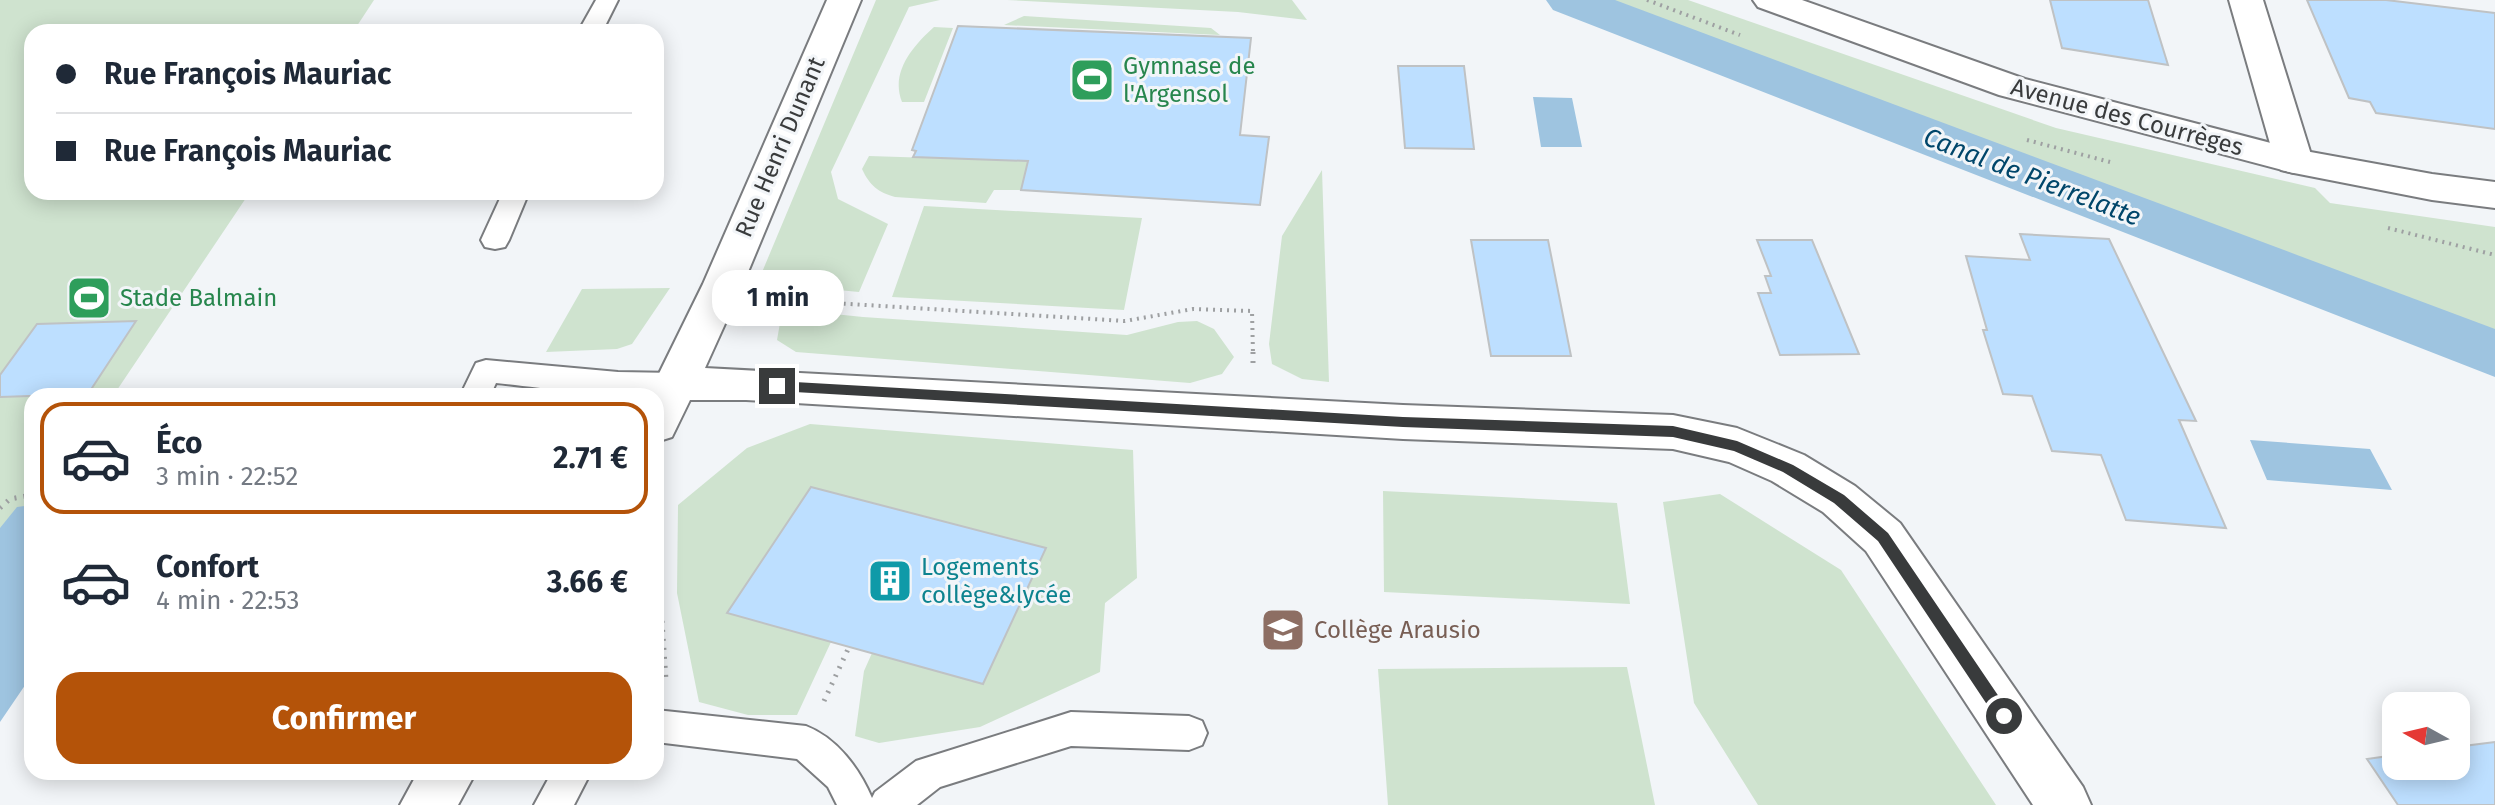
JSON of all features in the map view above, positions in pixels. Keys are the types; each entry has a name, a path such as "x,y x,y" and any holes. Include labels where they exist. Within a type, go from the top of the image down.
{"street":[{"name":"Rue Henri Dunant","path":"664,409 723,284 844,0"},
{"name":"Avenue des Courrèges","path":"1770,0 2012,87 2294,161 2432,187 2495,195"},
{"path":"2246,0 2294,161"},
{"path":"676,384 762,385 1255,414 1673,432 1737,446 1788,468 1839,499 1883,537 2064,805"},
{"path":"427,805 444,780"}],"lane":[{"path":"594,24 607,0"},
{"path":"495,240 512,200"},
{"path":"479,388 486,371 618,383 676,384"},
{"path":"664,727 806,743 841,775 857,805"},
{"path":"888,805 929,773 1071,729 1189,733"},
{"path":"553,805 568,780"}],"path":[{"path":"765,286 817,302 1125,321 1193,309 1252,311 1255,414"},
{"path":"0,508 10,499 24,496"},
{"path":"806,743 849,647"},
{"path":"664,650 664,687"}],"green space":[{"name":"Stade Balmain","path":"0,0 374,0 358,24 24,24 24,200 245,200 118,388 24,388 24,506 0,534"},
{"path":"876,0 940,0 909,7 831,172 838,199 888,224 859,292 760,277"},
{"path":"1007,0 1292,0 1307,20 1238,12"},
{"path":"1583,0 1688,0 2056,128 2315,188 2330,203 2495,227 2495,341"},
{"path":"1024,16 1211,28 1220,35 1004,25"},
{"path":"934,27 953,28 924,102 902,102 899,91 901,70 911,51"},
{"path":"869,156 1028,161 1021,190 994,190 986,203 889,195 871,184 862,169"},
{"path":"1322,170 1329,382 1302,379 1272,364 1269,344 1282,236"},
{"path":"924,206 1142,218 1124,310 892,297"},
{"path":"670,288 632,344 617,349 546,352 582,289"},
{"path":"807,306 824,313 863,317 1127,335 1178,322 1197,321 1214,329 1234,357 1222,374 1190,383 796,352 777,340 780,323"},
{"path":"810,424 1133,450 1137,578 1105,603 1100,672 980,727 879,743 855,736 864,671 872,653 1046,548 811,487 728,613 831,642 797,715 748,715 699,702 677,593 678,505 747,448"},
{"path":"1383,491 1617,503 1630,604 1384,592"},
{"path":"1720,494 1841,570 1996,805 1758,805 1694,703 1663,502"},
{"path":"1627,667 1655,805 1388,805 1378,669"}],"water":[{"path":"1533,97 1572,98 1582,147 1541,147"},
{"path":"2250,440 2370,449 2392,490 2267,480"},
{"path":"24,506 24,687 0,722 0,528 17,507"}],"building":[{"path":"2050,0 2148,0 2168,65 2062,48"},
{"path":"2307,0 2386,0 2495,13 2495,129 2376,113 2370,102 2349,98"},
{"name":"Gymnase de l'Argensol","path":"958,26 1251,38 1240,135 1269,137 1260,205 1021,190 1028,161 913,157 916,151 912,150"},
{"path":"1398,66 1464,66 1474,149 1405,148"},
{"path":"2020,234 2109,239 2196,421 2179,420 2226,528 2126,520 2101,455 2052,451 2032,396 2003,394 1983,330 1987,330 1966,256 2030,260"},
{"path":"1471,240 1548,240 1571,356 1491,356"},
{"path":"1757,240 1812,240 1859,354 1780,355 1758,293 1771,293 1765,276 1771,276"},
{"path":"136,321 92,388 24,388 24,396 0,397 0,375 37,324"},
{"name":"Logements collège&lycée","path":"811,487 1046,548 983,684 727,613"},
{"path":"2495,742 2495,805 2398,805 2367,759 2382,757 2382,780 2470,780 2470,745"}],"waterway":[{"name":"Canal de Pierrelatte","path":"1570,0 2495,354"}],"place":[{"name":"Gymnase de l'Argensol","path":"1092,80"},
{"name":"Stade Balmain","path":"89,298"},
{"name":"Logements collège&lycée","path":"890,581"},
{"name":"Collège Arausio","path":"1283,630"}],"route":[{"path":"777,386 1403,422 1673,432 1737,446 1788,468 1839,499 1883,537 2004,716"}]}
